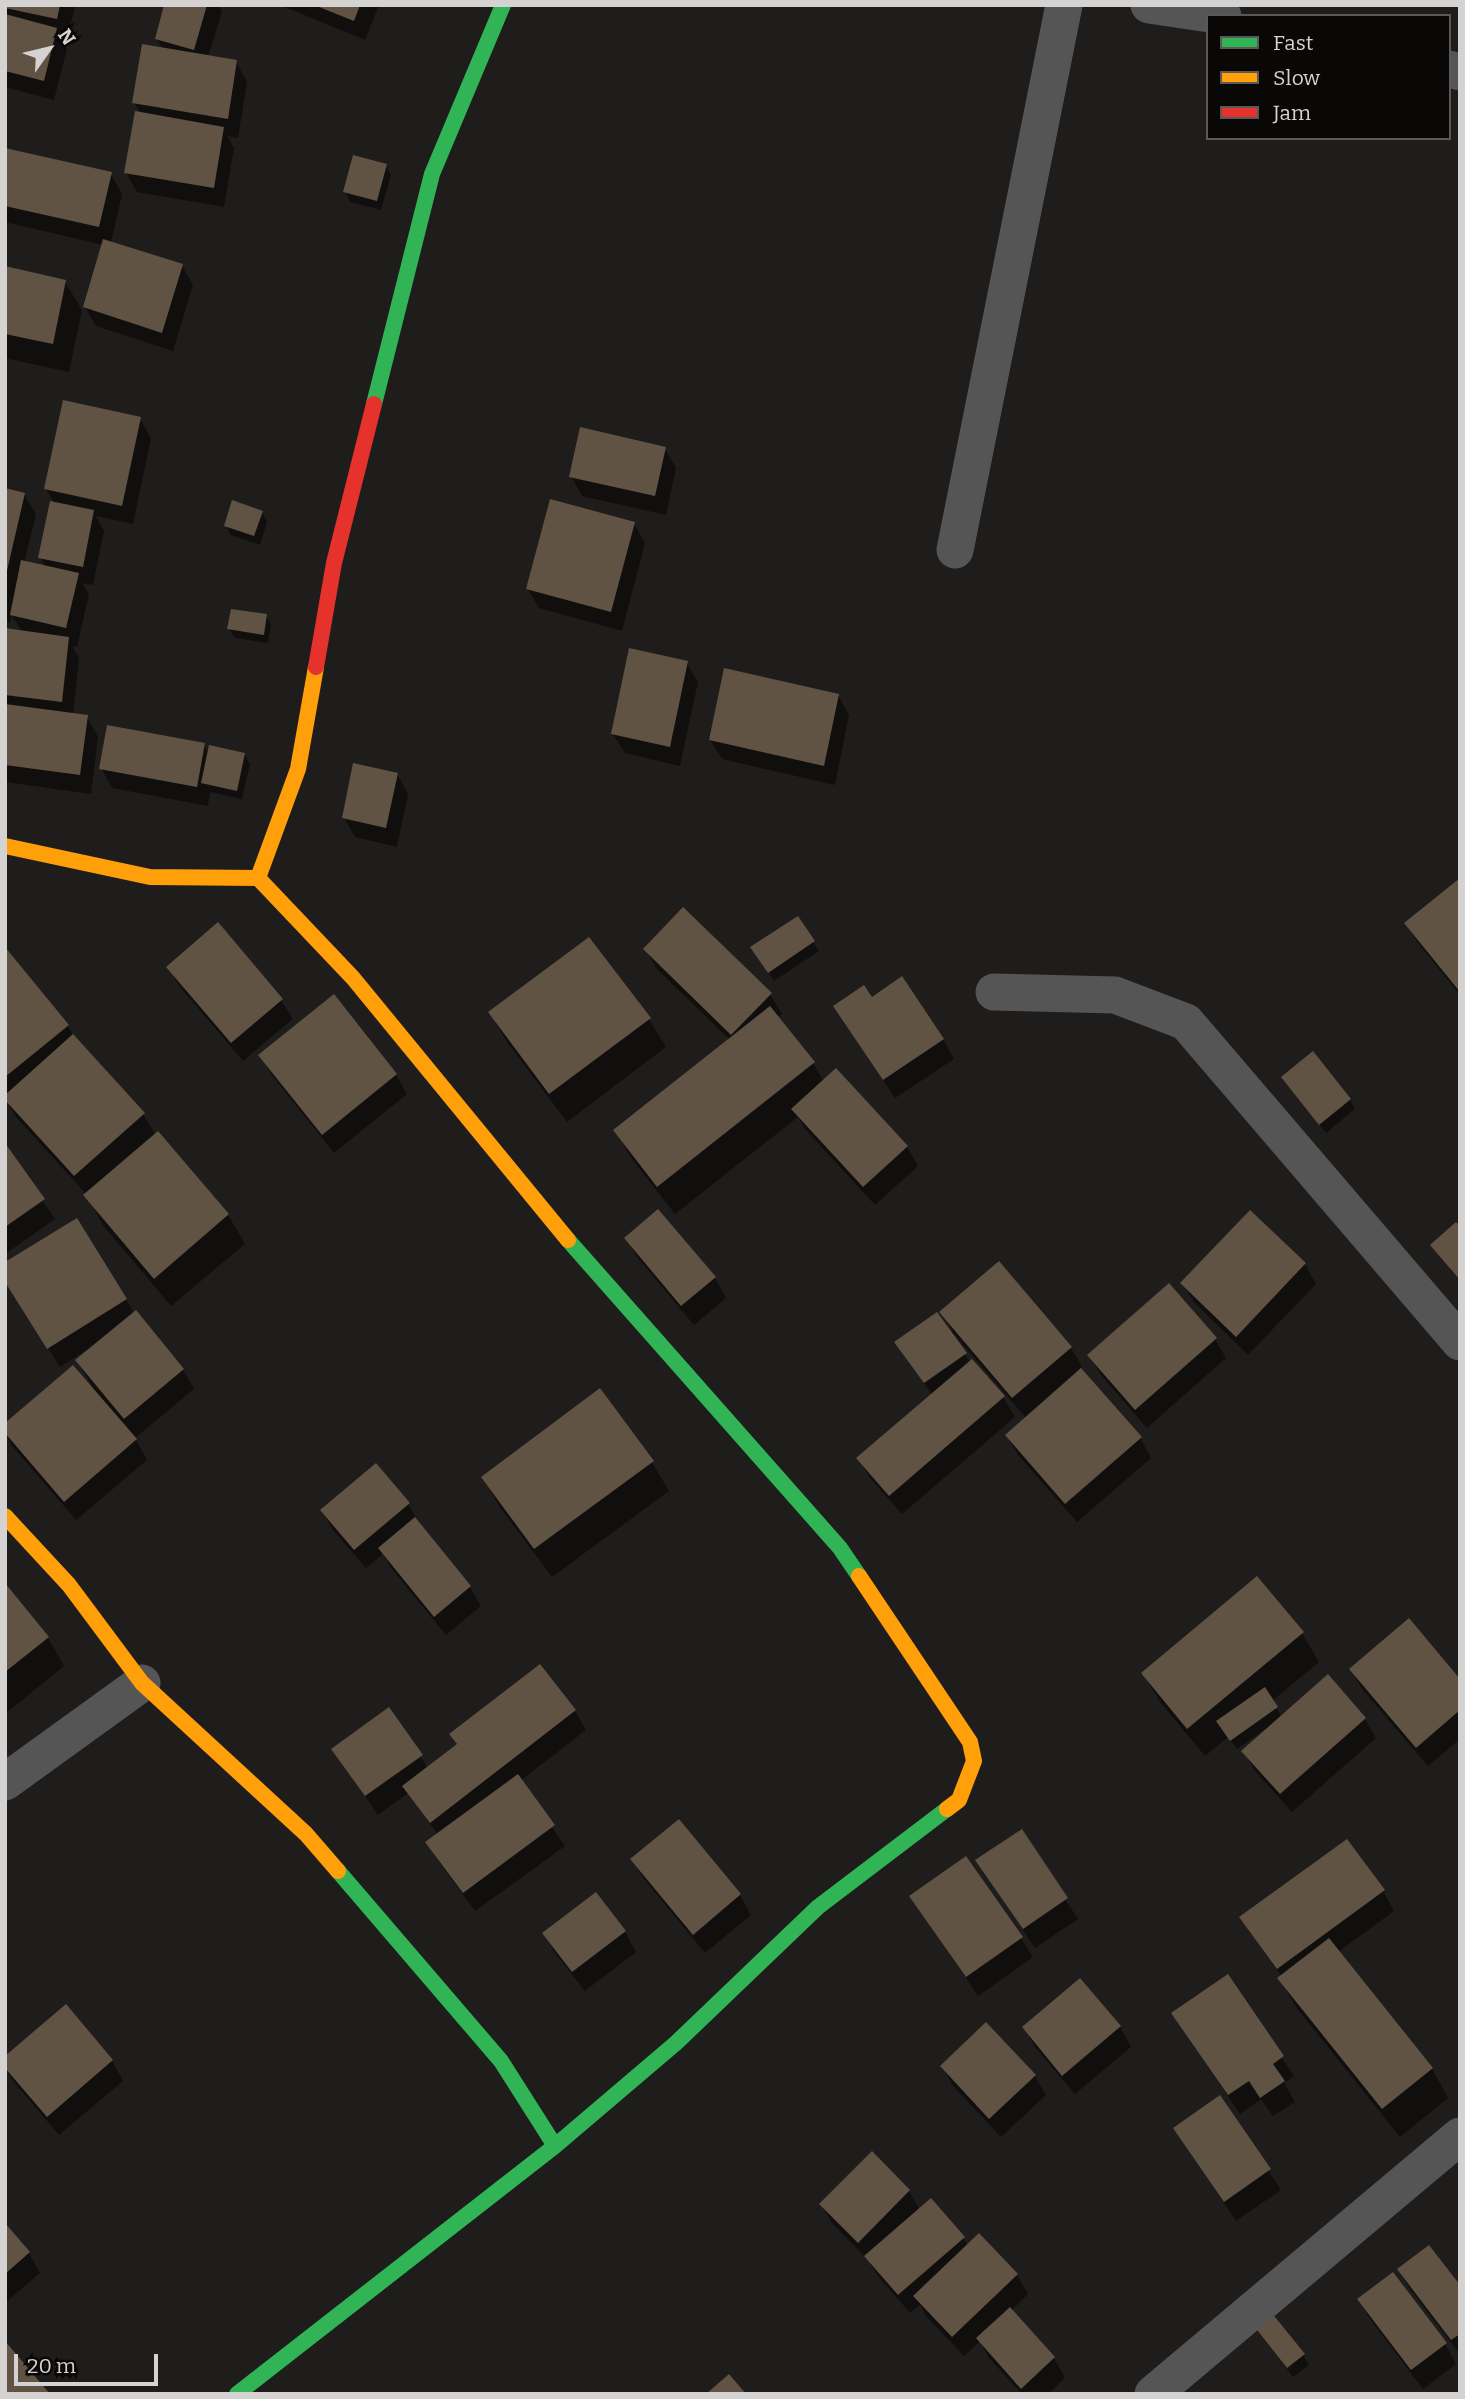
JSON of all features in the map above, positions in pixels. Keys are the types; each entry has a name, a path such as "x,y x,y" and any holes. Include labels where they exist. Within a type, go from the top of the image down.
{"street":[{"path":"954,550 1064,5"},
{"path":"1149,5 1210,14"},
{"path":"258,878 298,769 334,563 432,174 502,6"},
{"path":"5,846 150,877 258,878 353,978 573,1246 839,1548 971,1742 974,1761 958,1800 818,1907 676,2043 555,2146 237,2394"},
{"path":"994,992 1115,995 1186,1022 1460,1342"},
{"path":"5,1516 69,1585 142,1683 306,1834 501,2061 555,2146"},
{"path":"5,1782 142,1683"},
{"path":"1153,2394 1460,2136"}],"building":[{"path":"5,5 60,5 57,19 5,8"},
{"path":"164,5 207,5 194,50 155,39"},
{"path":"314,5 360,5 354,21"},
{"path":"5,14 57,28 44,81 5,71"},
{"path":"142,44 237,60 228,119 132,103"},
{"path":"135,111 224,127 214,188 124,173"},
{"path":"5,148 112,172 99,227 5,206"},
{"path":"353,155 387,164 377,201 343,192"},
{"path":"103,239 183,264 162,333 83,307"},
{"path":"5,266 66,280 53,344 5,334"},
{"path":"63,400 141,417 122,506 44,489"},
{"path":"580,427 666,447 655,496 569,477"},
{"path":"5,488 25,493 6,575 5,574"},
{"path":"550,499 635,522 611,612 526,589"},
{"path":"232,500 263,511 254,536 224,526"},
{"path":"50,501 94,510 83,567 38,558"},
{"path":"21,560 79,573 66,628 10,615"},
{"path":"231,609 267,614 264,635 227,629"},
{"path":"5,628 69,637 62,702 5,695"},
{"path":"629,648 688,661 670,747 611,734"},
{"path":"724,668 839,694 824,766 709,740"},
{"path":"5,704 88,715 80,775 5,765"},
{"path":"107,725 205,743 197,787 99,769"},
{"path":"209,745 245,753 237,791 201,783"},
{"path":"353,763 398,773 386,828 342,818"},
{"path":"1460,878 1460,992 1404,923"},
{"path":"683,907 772,993 731,1035 643,949"},
{"path":"798,916 815,941 768,973 750,947"},
{"path":"218,922 283,999 231,1043 166,967"},
{"path":"589,937 651,1018 549,1094 488,1012"},
{"path":"5,947 69,1025 5,1077"},
{"path":"902,976 944,1039 883,1080 833,1006 864,985 872,997"},
{"path":"334,994 397,1074 322,1135 258,1055"},
{"path":"770,1006 815,1062 657,1187 613,1130"},
{"path":"73,1034 145,1113 74,1176 5,1100 5,1095"},
{"path":"1313,1051 1351,1099 1319,1125 1281,1077"},
{"path":"836,1068 908,1146 863,1187 791,1109"},
{"path":"158,1131 229,1214 154,1279 83,1195"},
{"path":"5,1143 45,1199 5,1227"},
{"path":"658,1209 716,1277 681,1306 624,1238"},
{"path":"1250,1210 1306,1263 1236,1337 1180,1283"},
{"path":"77,1218 127,1299 47,1349 5,1282 5,1262"},
{"path":"1456,1222 1460,1226 1460,1280 1430,1245"},
{"path":"999,1261 1072,1347 1012,1398 939,1312"},
{"path":"1169,1283 1217,1338 1135,1410 1087,1355"},
{"path":"136,1310 184,1369 124,1419 75,1360"},
{"path":"937,1312 967,1353 924,1383 894,1342"},
{"path":"972,1359 1005,1396 889,1496 856,1458"},
{"path":"73,1365 137,1439 64,1502 5,1433 5,1423"},
{"path":"1081,1368 1142,1437 1065,1504 1005,1435"},
{"path":"600,1388 654,1461 534,1549 481,1477"},
{"path":"376,1463 410,1503 354,1550 320,1510"},
{"path":"415,1517 471,1586 434,1617 378,1548"},
{"path":"1257,1576 1304,1632 1187,1729 1141,1673"},
{"path":"5,1583 49,1637 5,1672"},
{"path":"1409,1618 1460,1679 1460,1710 1416,1748 1349,1669"},
{"path":"540,1664 576,1710 430,1823 402,1786 457,1744 449,1734"},
{"path":"1328,1674 1366,1718 1280,1794 1241,1751"},
{"path":"1265,1687 1278,1707 1230,1741 1216,1721"},
{"path":"389,1707 423,1755 365,1796 331,1749"},
{"path":"518,1774 555,1825 463,1893 425,1842"},
{"path":"679,1819 741,1894 693,1935 630,1859"},
{"path":"1022,1829 1068,1898 1023,1929 975,1860"},
{"path":"1347,1839 1385,1890 1277,1969 1239,1917"},
{"path":"966,1856 1023,1937 966,1977 909,1896"},
{"path":"596,1892 626,1931 572,1972 542,1933"},
{"path":"1329,1938 1433,2068 1382,2109 1277,1978"},
{"path":"1228,1974 1284,2056 1273,2064 1285,2081 1260,2098 1249,2081 1228,2095 1171,2013"},
{"path":"1080,1978 1121,2026 1062,2076 1022,2027"},
{"path":"66,2004 113,2060 47,2117 5,2068 5,2056"},
{"path":"986,2022 1036,2075 989,2119 940,2066"},
{"path":"1220,2095 1271,2169 1224,2202 1173,2128"},
{"path":"872,2151 910,2190 858,2243 819,2204"},
{"path":"931,2198 965,2237 898,2295 864,2256"},
{"path":"5,2223 30,2252 5,2274"},
{"path":"979,2233 1018,2274 952,2337 913,2296"},
{"path":"1429,2245 1460,2285 1460,2334 1451,2340 1397,2269"},
{"path":"1393,2272 1447,2343 1411,2370 1357,2299"},
{"path":"1010,2307 1055,2357 1021,2389 976,2338"},
{"path":"1271,2312 1305,2354 1287,2368 1254,2326"},
{"path":"5,2341 50,2394 5,2394"},
{"path":"729,2374 746,2394 706,2394"}],"traffic: fast":[{"path":"374,404 432,174 503,5"},
{"path":"568,1240 840,1548 859,1576"},
{"path":"237,2394 555,2146 676,2043 818,1907 947,1809"},
{"path":"338,1871 501,2061 555,2146"}],"traffic: slow":[{"path":"5,846 150,877 258,878 298,769 316,667"},
{"path":"258,878 353,978 568,1240"},
{"path":"5,1516 69,1585 142,1683 306,1834 338,1871"},
{"path":"859,1576 970,1742 974,1761 959,1800 947,1809"}],"traffic: jam":[{"path":"316,667 334,563 374,404"}]}
